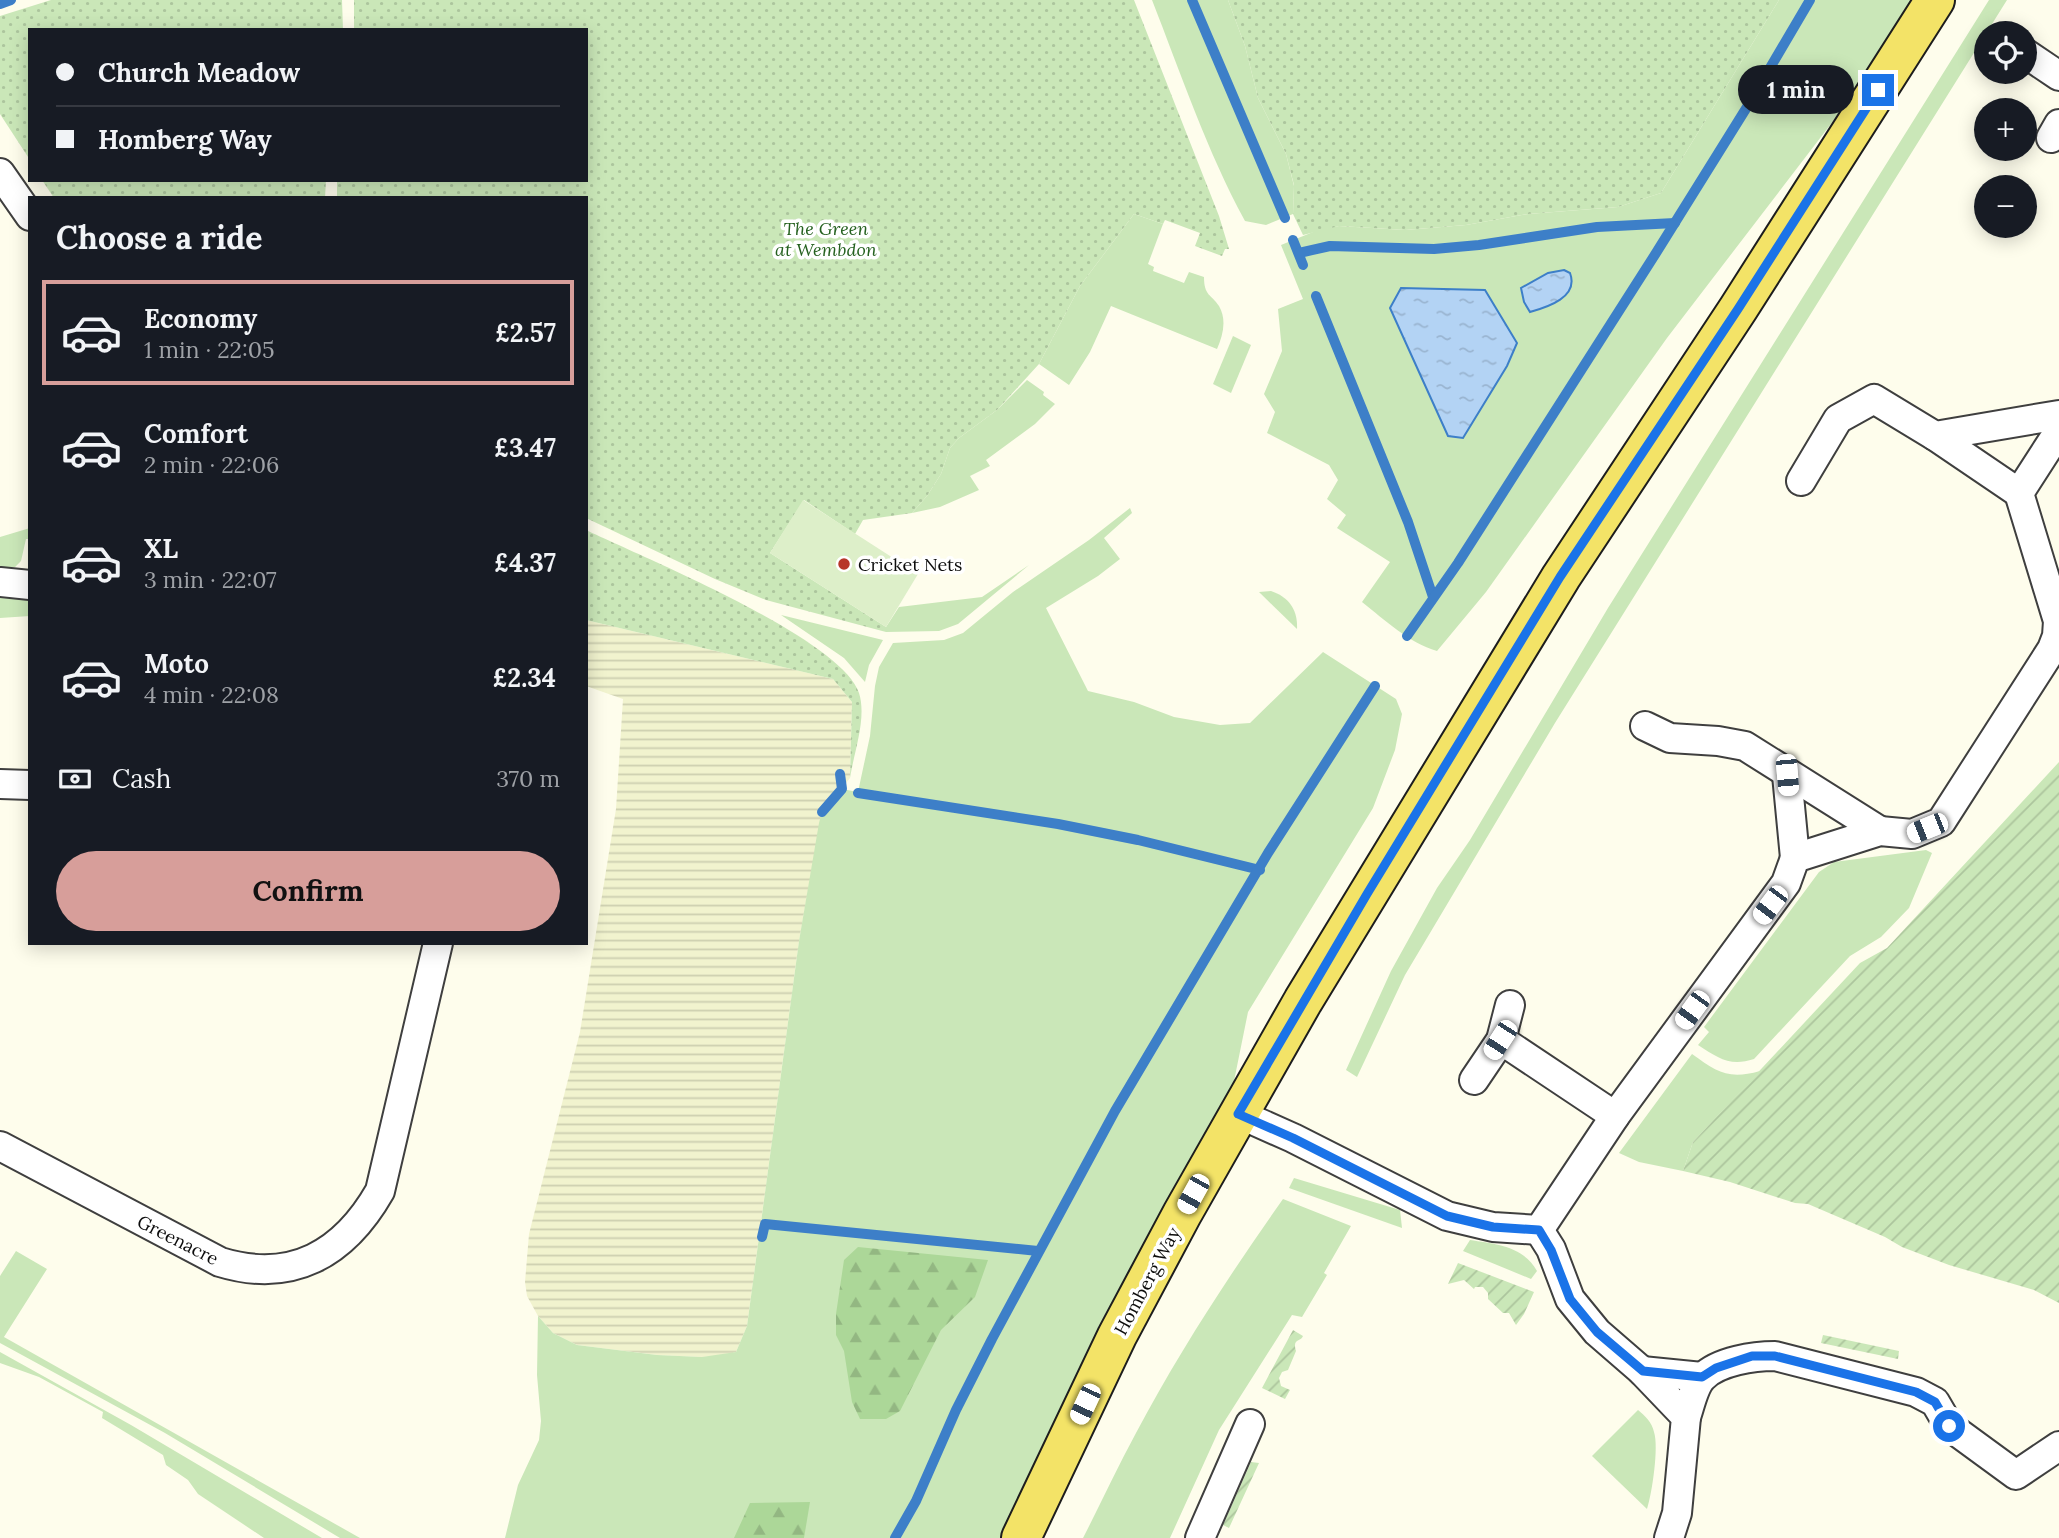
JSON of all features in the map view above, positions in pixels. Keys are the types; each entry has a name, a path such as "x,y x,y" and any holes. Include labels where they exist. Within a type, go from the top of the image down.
{"main road":[{"name":"Homberg Way","path":"1021,1538 1117,1336 1182,1214 1346,930 1560,577 1738,309 1935,0"}],"street":[{"path":"2037,61 2059,76"},
{"path":"0,173 28,213"},
{"path":"1795,858 1880,831 1912,834 1941,822 2052,649 2057,636 2058,621 2019,493 1936,436 1874,398 1838,419 1801,481"},
{"path":"1936,436 2059,415"},
{"path":"2019,493 2059,431"},
{"path":"0,582 28,585"},
{"path":"1645,726 1670,738 1718,741 1745,746 1787,775 1880,831"},
{"path":"1539,1230 1615,1116 1786,883 1795,858 1787,775"},
{"path":"0,784 28,785"},
{"name":"Greenacre","path":"0,1146 219,1262 239,1268 273,1269 290,1267 324,1254 359,1225 380,1191 438,945"},
{"path":"1474,1080 1500,1040 1510,1005"},
{"path":"1500,1040 1615,1116"},
{"path":"1238,1114 1293,1138 1447,1216 1493,1227 1539,1230"},
{"path":"1539,1230 1551,1250 1570,1299 1597,1332 1643,1371 1686,1417"},
{"path":"1668,1538 1677,1513 1686,1417 1702,1377 1716,1368 1752,1356 1775,1356 1916,1392 1935,1402 1949,1426 2016,1475 2059,1446"},
{"path":"1643,1371 1702,1377"},
{"path":"1200,1538 1250,1424"}],"green space":[{"path":"51,0 342,0 343,28 28,28 28,157 0,114 0,16"},
{"name":"The Green at Wembdon","path":"354,0 1134,0 1219,216 1229,249 1225,249 1222,256 1195,246 1200,233 1165,220 1163,224 1134,214 1080,286 1039,364 997,410 959,438 950,448 941,474 912,513 863,520 855,534 804,500 770,553 886,627 886,632 766,600 588,519 588,196 337,196 337,182 588,182 588,28 354,28"},
{"path":"1152,0 1228,0 1245,46 1258,98 1286,154 1294,186 1293,214 1266,225 1245,221 1207,140"},
{"path":"1228,0 1779,0 1661,193 1618,207 1528,214 1466,225 1405,230 1339,226 1303,235 1293,214 1294,185 1286,154 1258,98 1245,46"},
{"path":"1779,0 1911,0 1850,99 1667,338 1486,592 1437,651 1417,642 1362,602 1390,562 1337,528 1346,515 1327,499 1338,480 1329,465 1267,433 1275,412 1264,394 1282,351 1278,309 1303,299 1281,245 1318,230 1339,226 1405,230 1466,225 1528,214 1618,207 1661,193"},
{"path":"1989,0 2007,0 1994,21 1976,21"},
{"path":"1974,24 1974,53 1555,723 1405,975 1357,1077 1346,1070 1391,971 1437,888 1470,840 1608,608"},
{"path":"43,182 326,182 325,196 53,196"},
{"path":"1134,214 1163,224 1148,264 1154,267 1153,271 1184,283 1189,272 1204,277 1207,291 1219,306 1223,317 1219,344 1217,349 1111,306 1090,352 1069,385 1039,364 1080,286"},
{"path":"1233,336 1251,345 1231,393 1213,384"},
{"path":"1027,380 1055,404 1035,424 986,460 990,466 970,476 979,490 940,507 912,513 941,474 950,448 959,438 997,410"},
{"name":"Cricket Nets","path":"803,500 918,574 886,627 770,553"},
{"path":"1130,508 1132,513 1104,538 1120,559 1046,608 1088,691 1134,702 1174,717 1220,725 1250,723 1323,652 1396,699 1402,714 1395,750 1373,808 1248,1012 1232,1091 1072,1386 1001,1538 505,1538 518,1485 539,1440 541,1421 537,1375 538,1316 553,1333 577,1345 657,1355 702,1357 736,1352 747,1326 799,941 819,823 822,812 842,789 858,792 870,736 879,667 893,643 944,640 963,633 1013,592"},
{"path":"28,529 28,539 21,561 15,567 0,569 0,537"},
{"path":"588,531 737,601 817,648 844,671 859,693 862,713 850,778 852,702 833,679 588,620"},
{"path":"1029,565 958,624 939,631 886,632 886,627 899,607 982,597"},
{"path":"1271,591 1291,605 1296,616 1297,629 1259,592"},
{"path":"28,594 28,616 0,618 0,595"},
{"path":"781,615 883,640 869,665 865,682 844,658"},
{"path":"588,620 833,679 852,702 850,778 822,812 799,941 747,1326 736,1352 723,1356 657,1355 577,1345 553,1333 538,1316 527,1296 525,1282 529,1234 580,1032 616,809 623,699 588,687"},
{"path":"2059,762 2059,1303 2034,1290 1949,1265 1902,1247 1808,1204 1795,1203 1730,1182 1683,1171 1693,1142 1860,963 1887,948"},
{"path":"1926,850 1932,853 1909,908 1881,937 1850,956 1754,1059 1731,1062 1698,1045 1709,1032 1704,1027 1819,872 1834,862"},
{"path":"1692,1054 1723,1073 1739,1075 1760,1071 1693,1142 1683,1171 1639,1162 1619,1153"},
{"path":"1294,1178 1400,1210 1402,1228 1289,1188"},
{"path":"1283,1199 1351,1226 1324,1273 1327,1275 1302,1317 1292,1315 1219,1430 1170,1538 1083,1538 1129,1446 1187,1343"},
{"path":"1470,1240 1517,1251 1537,1271 1531,1279 1463,1251"},
{"path":"858,1247 988,1260 975,1297 941,1330 900,1411 886,1419 860,1419 852,1402 844,1351 836,1335 836,1314 844,1260"},
{"path":"16,1251 47,1269 4,1337 360,1538 340,1538 165,1433 0,1343 0,1276"},
{"path":"1458,1263 1534,1292 1516,1325 1509,1313 1503,1313 1488,1299 1488,1293 1483,1287 1474,1289 1464,1280 1448,1284"},
{"path":"1293,1330 1303,1336 1296,1342 1296,1351 1288,1370 1282,1372 1279,1378 1281,1386 1290,1390 1285,1399 1262,1388"},
{"path":"1823,1335 1899,1351 1898,1359 1821,1343"},
{"path":"0,1352 131,1425 322,1538 264,1538 198,1494 188,1480 166,1465 163,1455 102,1418 103,1412 39,1377 0,1363"},
{"path":"1638,1410 1653,1428 1656,1448 1647,1509 1592,1456"},
{"path":"1251,1462 1259,1463 1229,1528 1223,1525"},
{"path":"810,1502 804,1538 734,1538 750,1503"}],"water":[{"path":"1564,270 1570,273 1572,281 1566,295 1553,304 1530,312 1524,302 1521,288 1548,273"},
{"path":"1401,288 1485,290 1517,343 1507,366 1463,438 1448,436 1390,308"}],"waterway":[{"path":"0,4 11,0"},
{"path":"1192,0 1285,218"},
{"path":"1407,636 1458,563 1656,253 1810,0"},
{"path":"1299,253 1330,246 1434,249 1597,227 1675,223"},
{"path":"1293,240 1303,265"},
{"path":"1316,296 1408,522 1433,597"},
{"path":"895,1538 916,1501 956,1410 992,1339 1115,1111 1268,853 1375,686"},
{"path":"822,812 842,789 840,774"},
{"path":"858,793 1058,824 1138,840 1260,870"},
{"path":"762,1237 765,1224 1038,1251"}],"place":[{"name":"Cricket Nets","path":"844,564"}],"route":[{"path":"1878,90 1738,309 1560,577 1367,894 1238,1114 1293,1138 1447,1216 1493,1227 1539,1230 1551,1250 1570,1299 1597,1332 1643,1371 1702,1377 1716,1368 1752,1356 1775,1356 1916,1392 1935,1402 1949,1426"}]}
